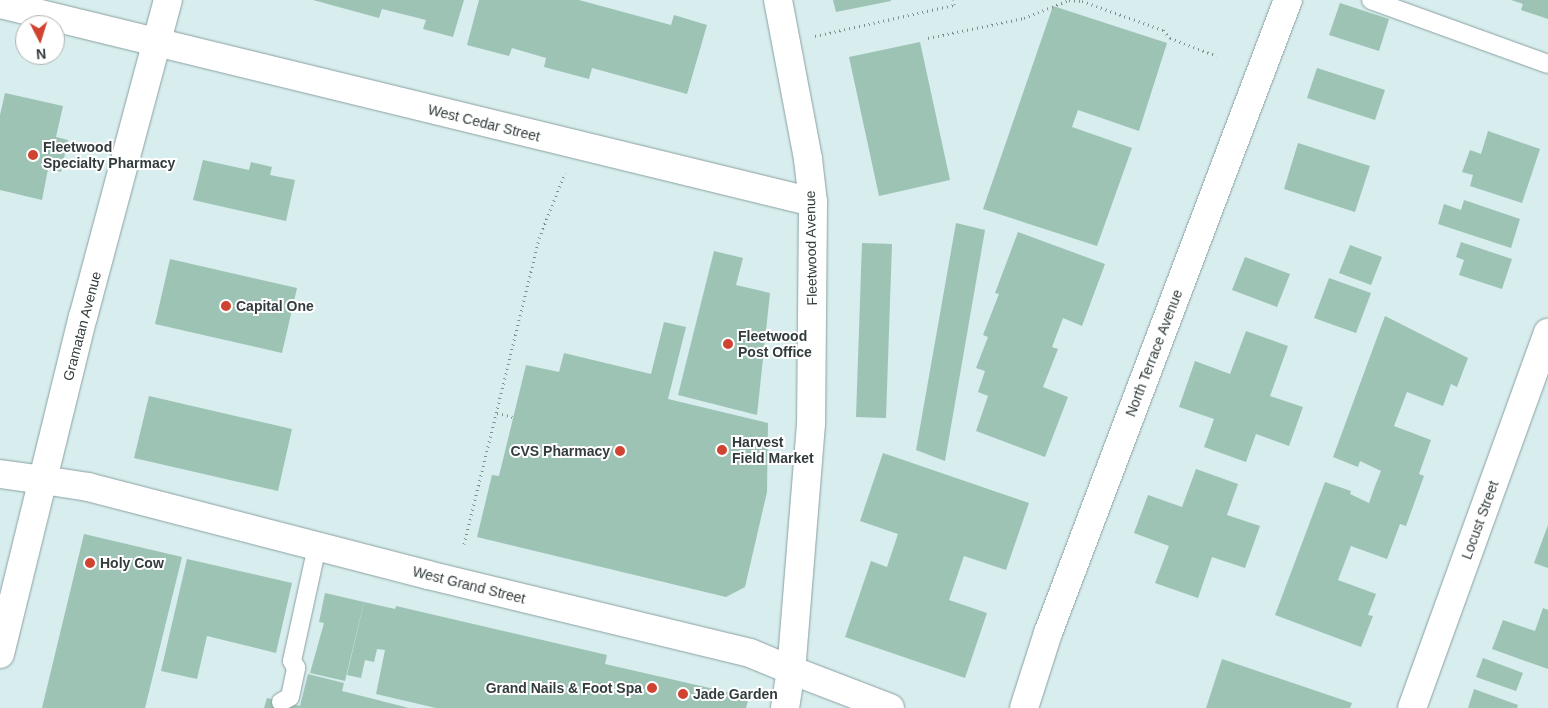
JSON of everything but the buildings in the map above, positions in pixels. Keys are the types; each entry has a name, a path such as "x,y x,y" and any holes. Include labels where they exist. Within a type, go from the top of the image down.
{"street":[{"name":"Gramatan Avenue","path":"0,654 43,480 168,0"},
{"name":"Fleetwood Avenue","path":"778,0 808,159 813,202 811,424 791,670 785,708"},
{"name":"North Terrace Avenue","path":"1024,708 1048,633 1288,0"},
{"name":"West Cedar Street","path":"0,4 156,44 813,202"},
{"name":"Locust Street","path":"1412,708 1548,333"},
{"name":"West Grand Street","path":"0,474 88,487 317,546 750,653 890,708"}],"lane":[{"path":"1372,0 1548,64"},
{"path":"281,705 290,697 296,668 292,661 317,546"}],"path":[{"path":"813,36 954,5 953,0"},
{"path":"928,38 1024,18 1053,5 1082,1 1163,30 1170,38 1216,56"},
{"path":"464,544 539,238 566,173"},
{"path":"497,413 513,417"}],"place":[{"name":"Fleetwood Specialty Pharmacy","path":"33,155"},
{"name":"Capital One","path":"226,306"},
{"name":"Fleetwood Post Office","path":"728,344"},
{"name":"Harvest Field Market","path":"722,450"},
{"name":"CVS Pharmacy","path":"620,451"},
{"name":"Holy Cow","path":"90,563"},
{"name":"Grand Nails & Foot Spa","path":"652,688"},
{"name":"Jade Garden","path":"683,694"}]}
